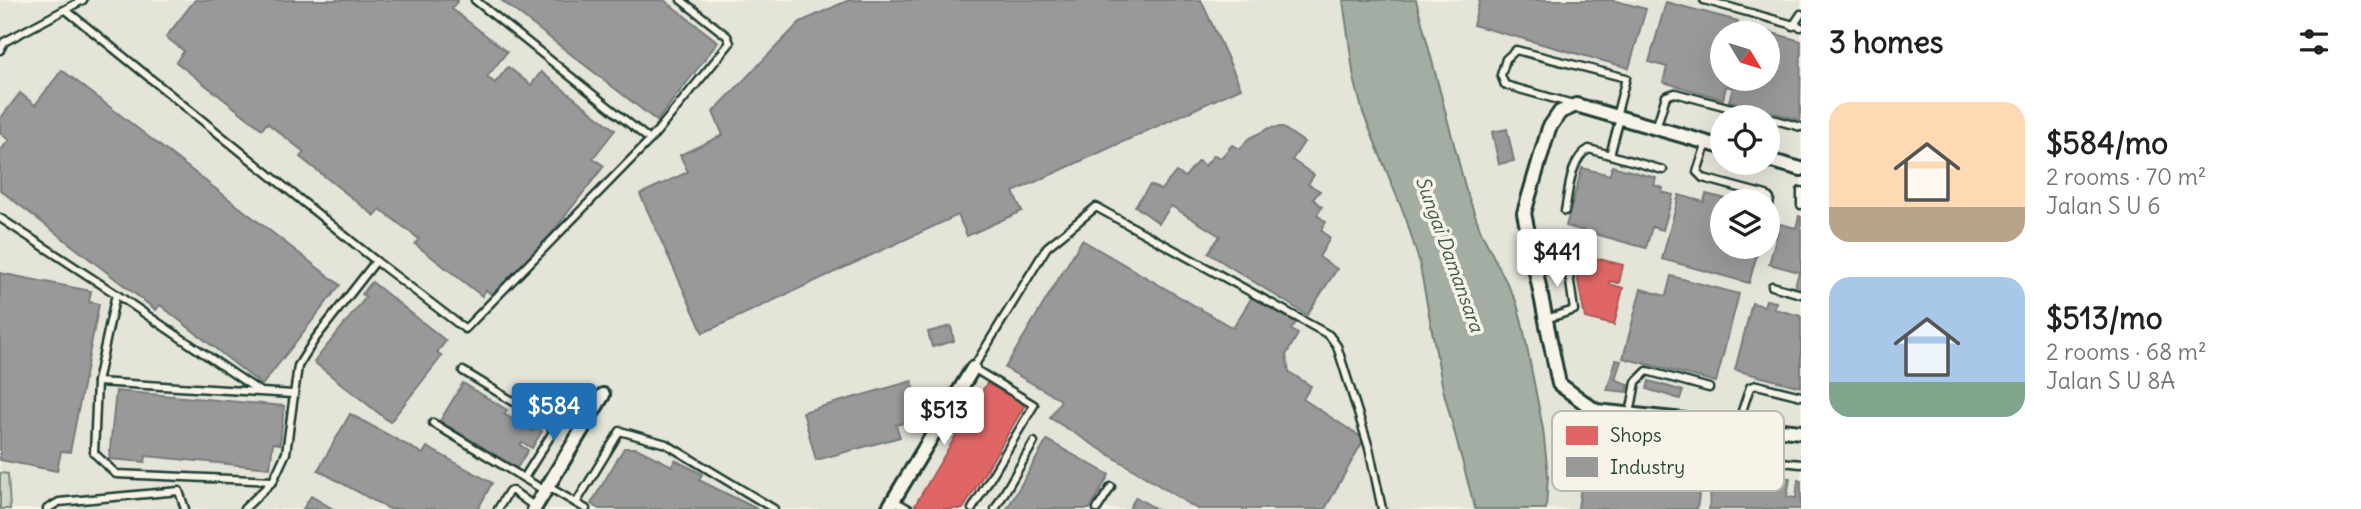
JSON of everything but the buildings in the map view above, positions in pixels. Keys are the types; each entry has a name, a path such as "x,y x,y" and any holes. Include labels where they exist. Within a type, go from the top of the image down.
{"street":[{"path":"1597,411 1559,384 1524,213 1549,128 1560,112 1576,105 1710,143"},
{"path":"1780,163 1801,169"},
{"path":"891,504 972,368"},
{"path":"535,508 603,395"}],"lane":[{"path":"0,50 4,42 83,0"},
{"path":"475,0 650,140"},
{"path":"66,9 376,261 465,329 650,140 730,43 727,36 681,0"},
{"path":"1704,0 1801,27"},
{"path":"1793,26 1801,14"},
{"path":"1576,105 1506,85 1501,75 1506,59 1516,50 1626,78 1610,155"},
{"path":"1656,128 1666,96 1675,93 1719,105"},
{"path":"1780,122 1801,127"},
{"path":"1707,142 1697,172 1703,178 1744,189"},
{"path":"1565,211 1575,163 1582,153 1589,149 1663,170"},
{"path":"1801,191 1801,205"},
{"path":"972,509 1034,405 972,368 1047,247 1096,207 1329,335 1337,346 1365,436 1382,509"},
{"path":"0,218 261,392"},
{"path":"1533,256 1555,252 1568,268 1574,310 1546,319"},
{"path":"244,509 274,481 286,453 298,366 376,261"},
{"path":"1772,286 1801,294"},
{"path":"116,294 97,382 94,453 116,474 274,481"},
{"path":"463,370 550,424 553,432 524,478"},
{"path":"1631,411 1636,382 1647,371 1709,388"},
{"path":"97,382 293,394"},
{"path":"1742,411 1750,387 1757,385 1801,396"},
{"path":"433,423 524,478 586,509"},
{"path":"576,503 620,431 666,444 774,509"},
{"path":"995,509 1034,442"},
{"path":"178,477 185,509"},
{"path":"1097,509 1111,487"},
{"path":"47,509 59,502 179,491"},
{"path":"498,509 509,491 513,491 535,508"},
{"path":"891,504 909,509"}],"shaded area":[{"path":"0,0 1343,0 1354,78 1419,261 1443,389 1475,509 0,509"},
{"path":"1416,0 1801,0 1801,509 1546,509 1548,475 1543,429 1516,301 1482,234 1466,190"},
{"path":"0,473 8,474 10,509 0,509"}],"water":[{"name":"Sungai Damansara","path":"1343,0 1416,0 1466,190 1482,234 1516,301 1522,322 1543,429 1548,475 1546,509 1475,509 1443,389 1419,261 1406,219 1363,113 1354,78"}]}
